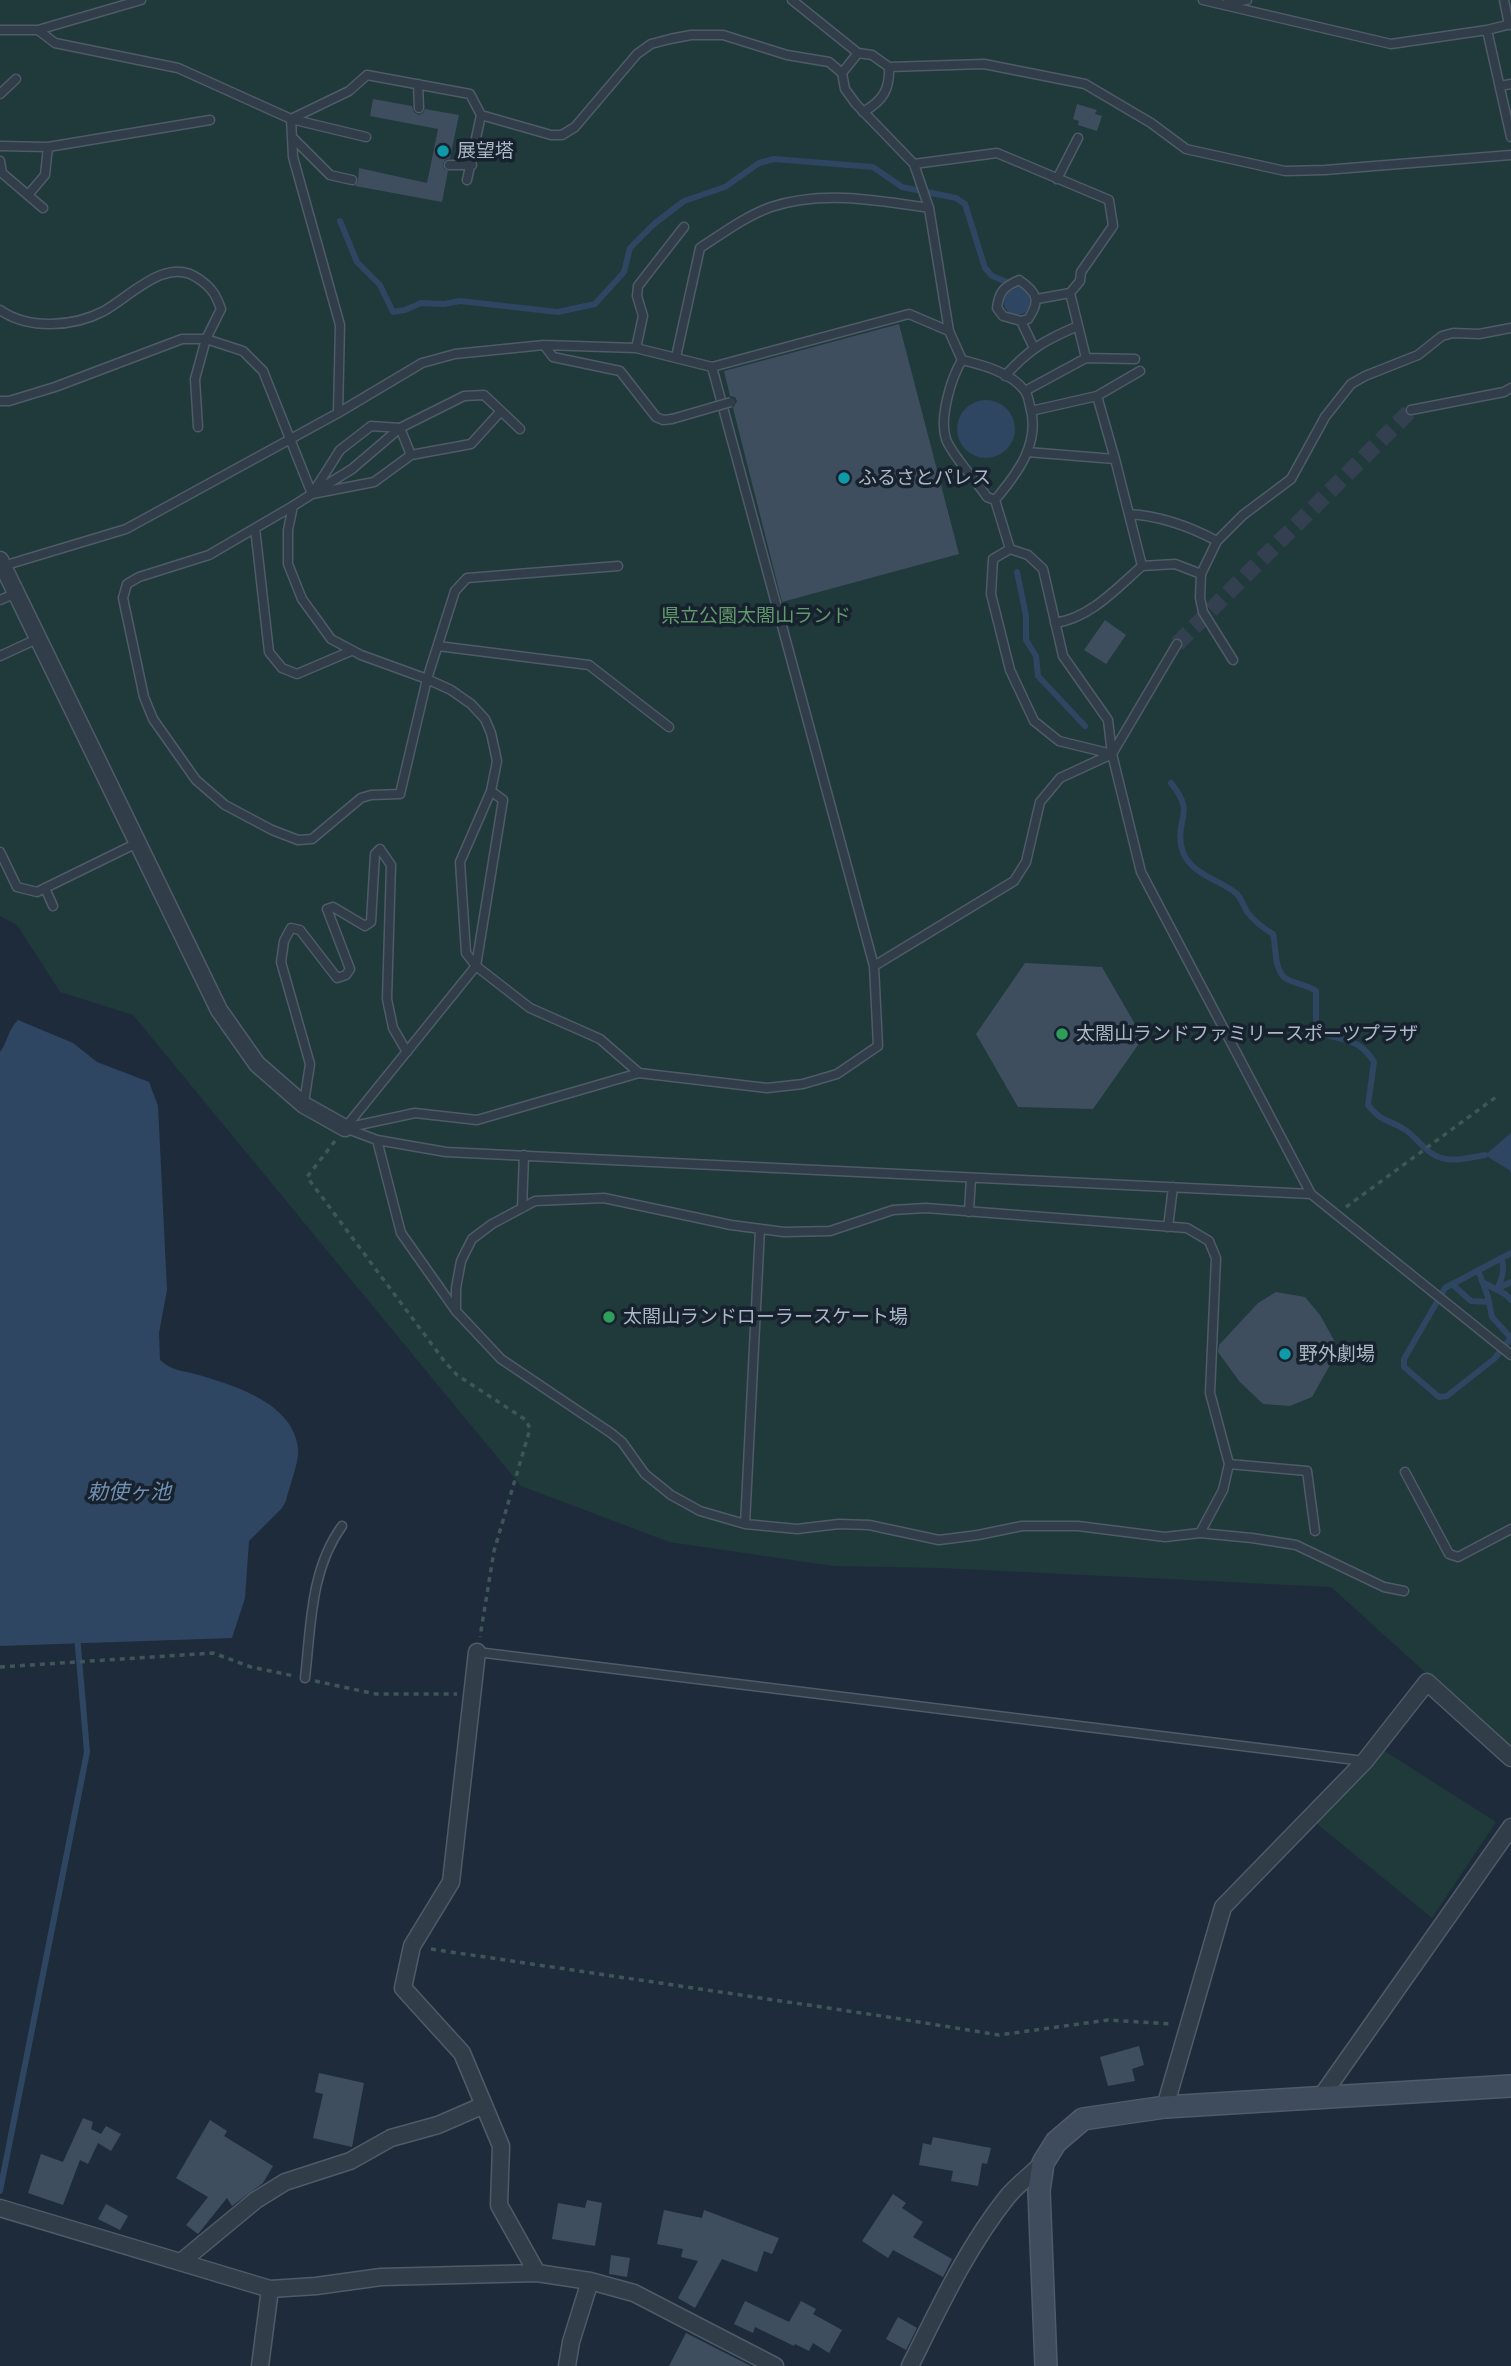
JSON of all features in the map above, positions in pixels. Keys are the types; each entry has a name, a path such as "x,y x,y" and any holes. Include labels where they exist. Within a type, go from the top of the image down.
{"street":[{"path":"2,563 219,1010 257,1064 304,1105 345,1128"},
{"path":"478,1652 451,1882 412,1946 403,1987 462,2053 500,2146 499,2206 537,2273"},
{"path":"1165,2107 1223,1907 1365,1761 1427,1682 1511,1758"},
{"path":"1321,2097 1511,1827"},
{"path":"910,2366 949,2289 1009,2195 1043,2163 1056,2142 1083,2119 1165,2107 1511,2086"},
{"path":"181,2262 256,2200 285,2182 350,2161 391,2138 438,2124 484,2105"},
{"path":"1043,2163 1039,2192 1046,2366"},
{"path":"3,2209 270,2290 316,2287 381,2277 537,2273 590,2281 634,2292 775,2366"},
{"path":"567,2366 571,2342 590,2281"},
{"path":"260,2366 270,2290"}],"lane":[{"path":"0,30 37,30 141,0"},
{"path":"792,0 858,53 872,55 889,67 984,64 1085,84 1151,123 1186,149 1285,171 1511,155"},
{"path":"1203,0 1391,44 1510,25 1504,0"},
{"path":"1220,4 1247,0"},
{"path":"37,30 55,43 178,68 291,118 366,137"},
{"path":"1487,30 1511,137"},
{"path":"481,115 551,135 562,135 575,127 637,54 651,44 691,35 723,34 787,55 829,62 842,73 845,89 863,112 914,164 929,208 949,331 962,360"},
{"path":"842,73 858,53"},
{"path":"863,112 885,95 890,83 889,67"},
{"path":"291,118 349,91 367,75 470,94 481,115 467,180"},
{"path":"0,94 16,79"},
{"path":"418,84 419,108"},
{"path":"1500,86 1511,84"},
{"path":"291,118 293,157 340,325 338,413"},
{"path":"0,146 48,147 211,120"},
{"path":"292,137 330,175 352,180"},
{"path":"1057,179 1078,138"},
{"path":"28,195 45,174 48,147"},
{"path":"914,164 996,153 1110,200 1113,226 1070,293 1037,299"},
{"path":"0,161 1,176 43,208"},
{"path":"449,165 472,164"},
{"path":"676,357 700,248 739,223 771,207 831,197 929,208"},
{"path":"636,348 643,316 638,286 684,227"},
{"path":"0,310 34,324 72,322 102,312 156,277 178,270 196,277 215,292 221,309 206,339 195,379 198,427"},
{"path":"1019,280 1030,288 1037,299 1035,310 1028,319 1021,321 1003,316 997,308 999,295 1005,286 1019,280"},
{"path":"1070,293 1086,358"},
{"path":"2,563 126,529 338,413 422,363 455,354 544,345 636,348 712,367 909,314 949,331"},
{"path":"1021,321 1034,348"},
{"path":"1005,376 1024,354 1056,335 1079,326"},
{"path":"1233,660 1203,612 1200,597 1201,574 1217,541 1243,515 1291,479 1325,417 1351,384 1418,355 1442,336 1453,333 1479,334 1511,328"},
{"path":"0,401 9,401 55,387 183,339 206,339 243,351 263,372 312,494"},
{"path":"544,345 553,357 620,371 656,417 663,420 732,402"},
{"path":"1025,391 1086,358 1135,359"},
{"path":"962,360 988,367 1005,376 1025,391 1031,411 1032,433 1027,452 1017,474 995,500"},
{"path":"962,360 953,375 943,426 946,441 987,497 995,500"},
{"path":"345,1128 415,1113 477,1120 639,1073 767,1088 803,1084 837,1074 878,1046 874,965 712,367"},
{"path":"1031,411 1097,396 1140,371"},
{"path":"1411,410 1504,392 1511,388"},
{"path":"520,429 484,395 464,396 400,428 352,469 209,555 139,577 127,584 123,598 149,708 153,719 176,754 196,780 225,805 272,830 298,840 312,839 361,798 370,794 400,794 427,679 455,591 467,578 618,566"},
{"path":"1097,396 1142,566"},
{"path":"312,494 374,482 411,455 471,444 501,411"},
{"path":"312,494 340,450 371,426 400,428"},
{"path":"400,428 411,455"},
{"path":"1027,452 1115,459"},
{"path":"995,500 1010,550"},
{"path":"293,506 288,530 288,564 302,598 331,639 351,651 427,679 461,697 485,719 496,748 497,761 491,791 460,862 466,953 476,966 530,1008 600,1039 639,1073"},
{"path":"1129,514 1151,515 1192,528 1217,541"},
{"path":"255,528 269,652 282,668 297,674 351,651"},
{"path":"1112,754 1059,741 1034,721 1010,670 991,594 993,559 1010,550 1028,555 1043,569 1063,656 1108,720 1112,754 1141,872 1311,1194 1511,1355"},
{"path":"1055,623 1067,621 1100,604 1142,566 1175,564 1201,574"},
{"path":"0,600 17,593"},
{"path":"0,656 38,638"},
{"path":"874,965 1014,881 1026,862 1040,802 1060,778 1112,754 1177,644"},
{"path":"438,646 589,665 669,727"},
{"path":"345,1128 476,966 503,800 491,791"},
{"path":"0,852 17,887 37,892 138,842"},
{"path":"304,1105 310,1064 281,962 284,941 291,928 300,930 337,978 346,975 350,969 327,909 333,907 365,926 371,922 375,855 380,849 391,865 387,999 393,1028 407,1052"},
{"path":"45,888 52,906"},
{"path":"345,1128 377,1140 446,1152 1311,1194"},
{"path":"377,1140 401,1233 456,1311 500,1359 622,1442 645,1474 671,1495 700,1511 745,1524 797,1529 839,1524 869,1525 939,1540 1022,1526 1078,1526 1165,1537 1200,1533 1252,1538 1296,1545 1384,1587 1404,1591"},
{"path":"522,1208 524,1154"},
{"path":"969,1212 971,1178"},
{"path":"1168,1227 1173,1187"},
{"path":"456,1311 456,1288 461,1261 472,1239 492,1224 535,1201 604,1198 730,1225 784,1232 830,1231 893,1210 926,1208 1188,1228 1209,1241 1216,1258 1210,1393 1229,1464 1223,1490 1200,1533"},
{"path":"745,1524 760,1228"},
{"path":"1229,1464 1307,1471 1315,1531"},
{"path":"1405,1472 1449,1554 1458,1557 1511,1529"},
{"path":"305,1678 318,1572 331,1541 342,1526"},
{"path":"478,1652 1365,1761"}],"path":[{"path":"1336,1214 1496,1097"},
{"path":"345,1128 307,1177 445,1362 457,1375 526,1420 530,1429 494,1551 478,1652"},
{"path":"0,1667 213,1653 251,1667 376,1694 473,1694"},
{"path":"412,1946 882,2015 999,2035 1108,2020 1187,2025"}],"green space":[{"name":"県立公園太閤山ランド","path":"0,0 1511,0 1511,1750 1331,1587 941,1568 833,1566 669,1542 521,1486 133,1015 60,992 17,925 0,916"},
{"path":"1383,1750 1496,1822 1432,1918 1316,1823"}],"water":[{"path":"1017,289 1026,293 1030,302 1026,311 1017,315 1008,311 1004,302 1008,293"},
{"path":"980,400 992,400 1007,408 1015,423 1015,435 1007,450 992,458 980,458 965,450 957,435 957,423 965,408"},
{"name":"勅使ヶ池","path":"18,1020 73,1043 97,1062 149,1082 158,1106 167,1290 159,1333 160,1360 174,1369 229,1385 260,1399 274,1408 294,1432 298,1453 286,1501 249,1541 245,1598 232,1638 0,1646 0,1052"},
{"path":"1511,1133 1511,1174 1485,1155"}],"building":[{"name":"展望塔","path":"373,99 412,106 414,112 419,115 425,109 459,115 450,158 443,164 448,171 442,202 355,186 359,168 427,183 438,129 370,116"},
{"path":"1077,104 1097,110 1095,114 1102,116 1097,131 1078,125 1079,121 1073,119"},
{"name":"ふるさとパレス","path":"899,324 959,554 782,602 733,408 737,401 730,396 724,371"},
{"path":"1105,620 1126,635 1106,664 1084,650"},
{"path":"1025,963 1102,967 1143,1038 1093,1109 1018,1107 976,1034"},
{"path":"1276,1292 1305,1297 1320,1315 1339,1349 1312,1397 1290,1406 1263,1404 1239,1381 1218,1352 1219,1345 1258,1303"},
{"path":"1139,2046 1144,2065 1132,2069 1135,2081 1108,2086 1100,2057"},
{"path":"319,2073 364,2083 352,2147 313,2138 323,2094 315,2092"},
{"path":"83,2118 93,2122 91,2129 101,2134 106,2126 121,2134 111,2151 98,2143 88,2164 80,2160 63,2205 28,2193 41,2154 63,2162"},
{"path":"210,2120 227,2131 224,2136 273,2166 263,2183 232,2206 227,2198 198,2234 186,2225 208,2197 176,2178"},
{"path":"933,2137 991,2148 987,2164 982,2163 978,2186 951,2181 953,2171 919,2165 923,2143 931,2145"},
{"path":"893,2194 906,2203 902,2208 923,2222 913,2237 952,2259 943,2277 893,2250 888,2258 862,2241"},
{"path":"587,2200 602,2203 595,2246 552,2239 558,2203 585,2208"},
{"path":"106,2204 128,2216 120,2230 98,2219"},
{"path":"664,2210 702,2218 704,2210 779,2238 772,2254 764,2251 757,2272 722,2259 695,2308 678,2298 698,2261 681,2257 683,2249 657,2244"},
{"path":"611,2255 630,2258 627,2277 609,2274"},
{"path":"745,2301 789,2322 801,2301 816,2309 813,2314 842,2330 829,2353 813,2343 809,2351 755,2327 753,2333 734,2324"},
{"path":"898,2317 917,2328 906,2350 886,2339"},
{"path":"686,2333 751,2366 669,2366"}],"waterway":[{"path":"340,221 357,262 380,285 393,312 421,303 444,304 460,301 558,312 595,304 624,272 630,248 654,224 684,201 725,187 759,163 774,159 873,167 902,187 956,198 965,204 985,268 992,276 1026,292"},
{"path":"1017,572 1026,616 1026,640 1036,656 1038,676 1085,726"},
{"path":"1171,783 1184,809 1180,836 1184,855 1196,869 1237,894 1259,925 1273,934 1281,974 1316,991 1316,1027 1319,1032 1356,1044 1374,1062 1368,1105 1373,1111 1407,1131 1438,1157 1452,1160 1485,1155"},
{"path":"1478,1270 1488,1297 1492,1317 1511,1338 1494,1359 1447,1396 1439,1397 1404,1367 1404,1359 1445,1288 1511,1253"},
{"path":"1501,1258 1503,1274 1497,1289 1511,1282"},
{"path":"1484,1283 1511,1300"},
{"path":"1452,1284 1471,1301 1488,1302"},
{"path":"0,2191 87,1752 77,1635"}],"tunnel":[{"path":"1177,644 1411,410"}],"place":[{"name":"展望塔","path":"443,151"},
{"name":"ふるさとパレス","path":"844,478"},
{"name":"太閤山ランドファミリースポーツプラザ","path":"1062,1034"},
{"name":"太閤山ランドローラースケート場","path":"609,1317"},
{"name":"野外劇場","path":"1285,1354"}]}
